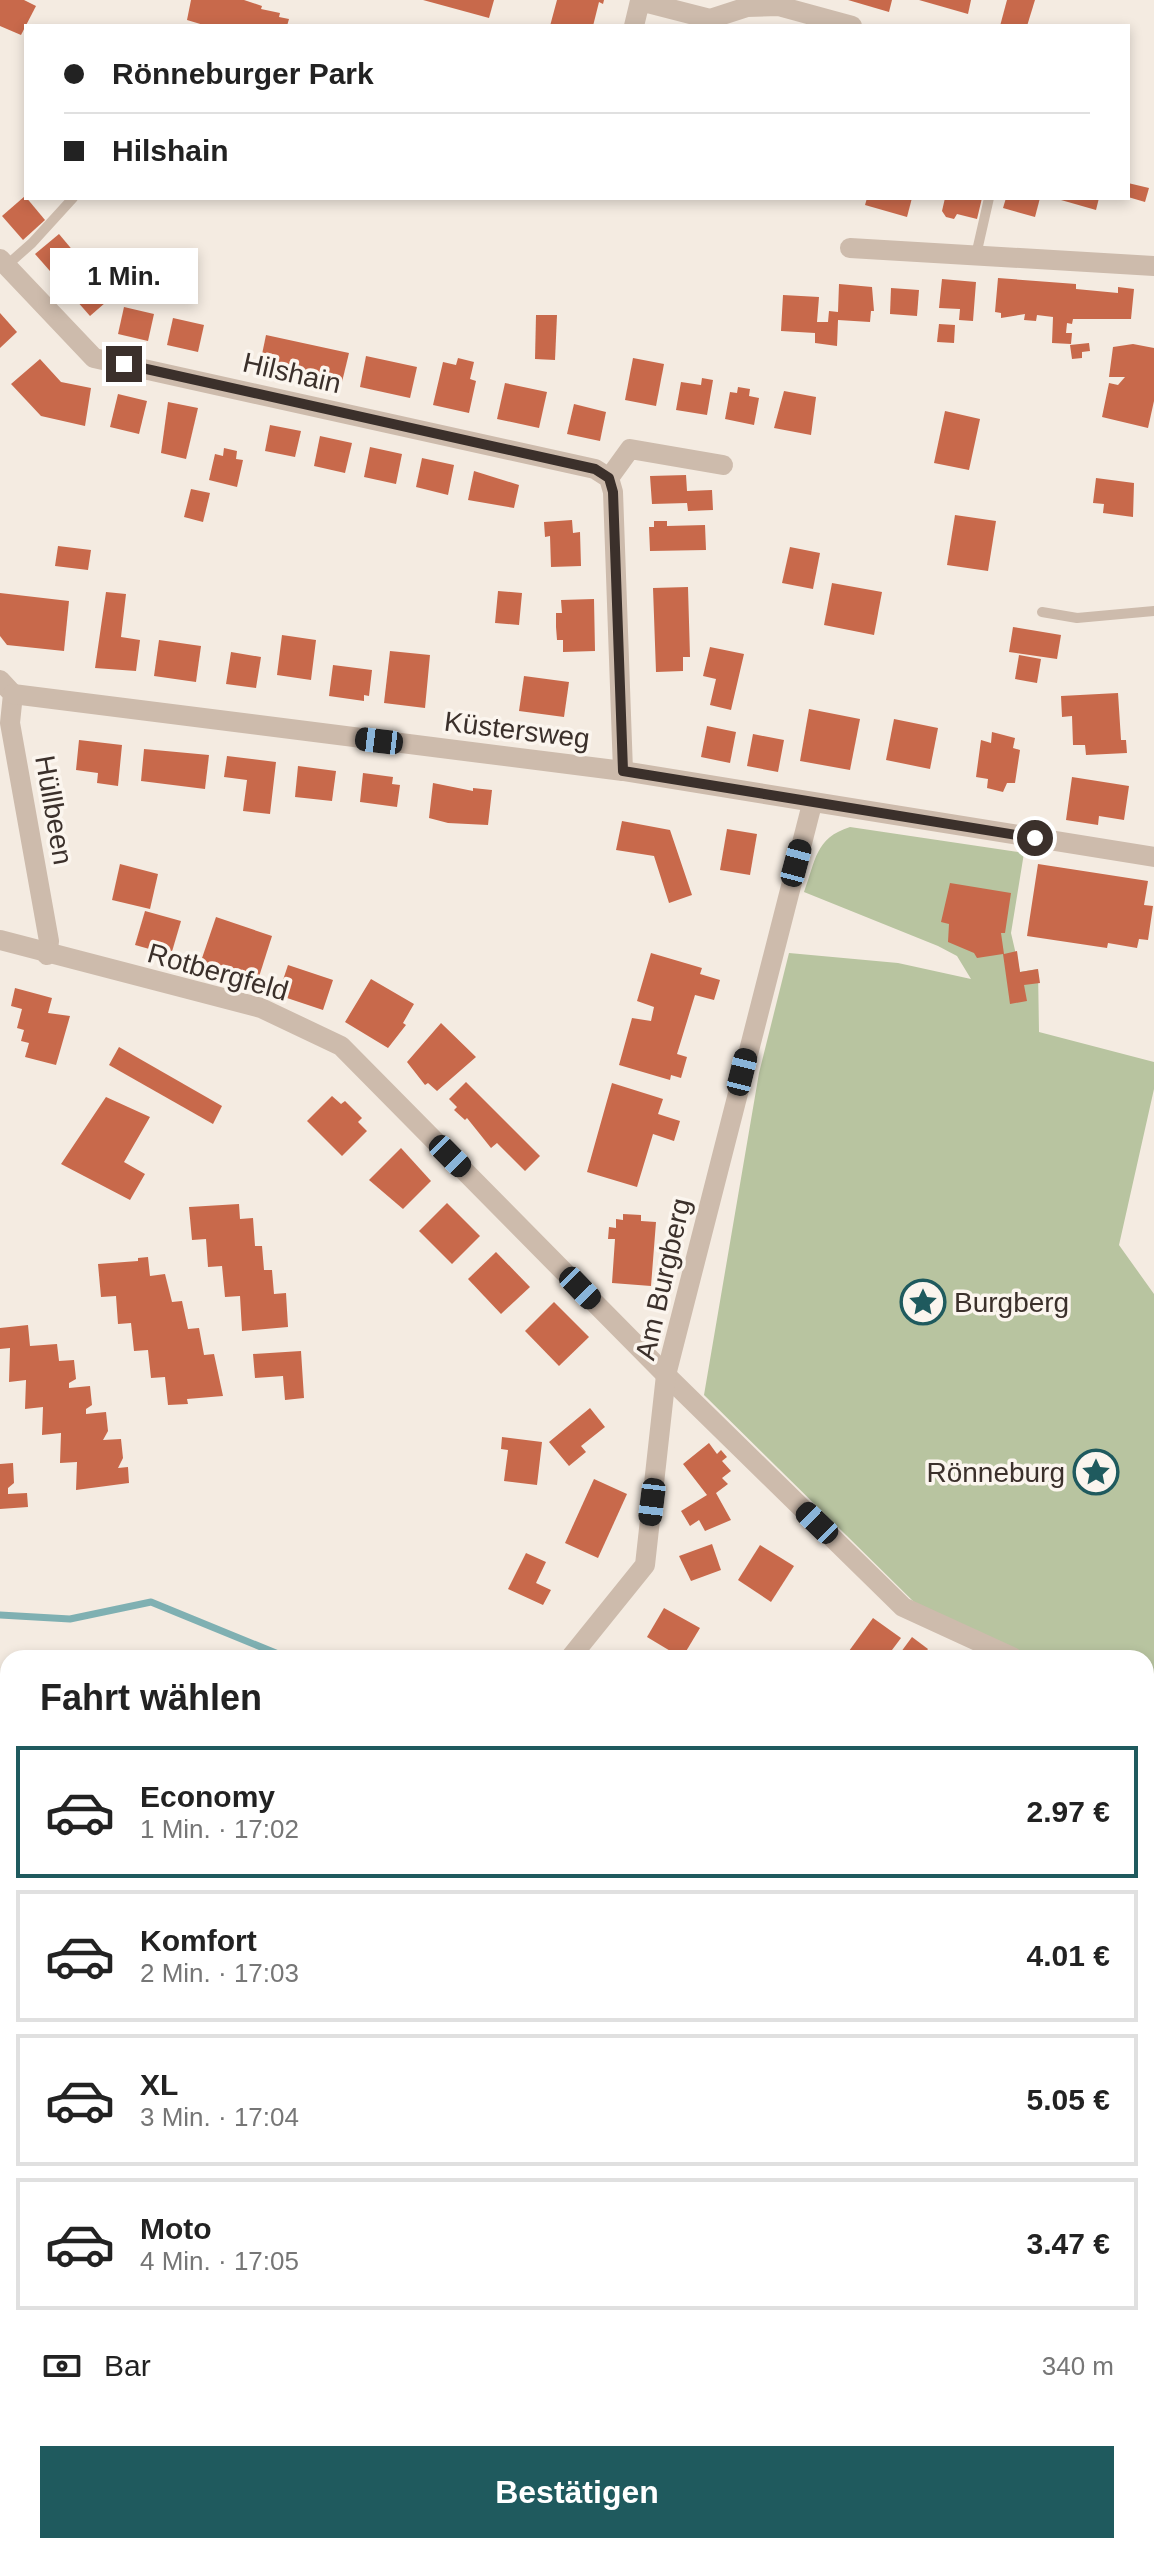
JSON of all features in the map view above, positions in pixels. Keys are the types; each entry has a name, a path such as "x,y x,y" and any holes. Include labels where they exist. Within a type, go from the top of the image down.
{"street":[{"path":"634,24 640,1 709,22 747,7 780,3 846,24"},
{"path":"850,248 1154,266"},
{"name":"Hilshain","path":"3,262 94,358 595,469 609,478"},
{"path":"623,771 613,492 609,478 630,449 723,465"},
{"name":"Küstersweg","path":"7,687 623,771 1154,857"},
{"name":"Hüllbeen","path":"7,687 10,723 49,941 47,955"},
{"name":"Am Burgberg","path":"812,804 666,1375 903,1607 997,1650"},
{"name":"Rotbergfeld","path":"0,940 47,955 261,1008 341,1046 666,1375"},
{"path":"576,1650 645,1565 666,1375"}],"lane":[{"path":"3,262 42,233 71,200"},
{"path":"976,255 989,200"},
{"path":"1042,612 1077,618 1154,611"}],"green space":[{"path":"850,827 1024,853 1011,933 1020,972 1038,969 1039,1032 1154,1062 1154,1089 1119,1245 1154,1294 1154,1650 1012,1650 917,1605 704,1395 759,1073 789,953 898,963 971,979 957,956 938,946 804,892 818,852 838,832"}],"building":[{"path":"0,0 24,0 36,6 21,35 0,26"},
{"path":"191,0 244,0 289,19 288,24 200,24 187,20"},
{"path":"423,0 494,0 489,18"},
{"path":"557,0 604,0 603,4 599,2 594,24 551,24"},
{"path":"848,0 892,0 889,12"},
{"path":"919,0 971,0 968,14"},
{"path":"1007,0 1035,0 1028,24 1001,24"},
{"path":"1130,183 1149,188 1145,202 1130,198"},
{"path":"24,197 45,220 23,240 2,216"},
{"path":"866,200 911,200 907,217 865,205"},
{"path":"945,200 982,200 977,219 957,214 954,219 946,217 942,211"},
{"path":"1005,200 1039,200 1035,217 1003,208"},
{"path":"1061,200 1098,200 1096,210"},
{"path":"59,234 80,259 57,279 35,254"},
{"path":"92,272 113,296 90,316 69,292"},
{"path":"998,278 1076,284 1076,289 1118,293 1118,287 1134,289 1131,319 1073,319 1072,324 1067,323 1066,333 1072,333 1071,344 1052,343 1053,317 1037,315 1036,321 1024,320 1025,314 1001,318 1001,313 995,312"},
{"path":"942,279 976,282 973,321 959,320 960,309 939,308"},
{"path":"839,284 872,287 874,311 871,311 870,322 838,320 837,346 815,343 815,333 781,331 783,295 819,297 817,322 828,322 829,311 838,312"},
{"path":"891,288 919,290 917,316 890,314"},
{"path":"124,307 154,314 148,341 118,334"},
{"path":"0,313 17,332 0,348"},
{"path":"536,315 557,315 555,360 535,359"},
{"path":"173,318 204,325 198,352 167,345"},
{"path":"939,324 955,325 954,343 937,342"},
{"path":"266,335 349,353 342,382 260,364"},
{"path":"1089,343 1090,351 1082,352 1082,358 1072,359 1070,345"},
{"path":"1133,344 1154,348 1154,401 1148,428 1102,417 1109,383 1118,385 1125,377 1109,377 1113,347"},
{"path":"366,356 417,367 410,398 360,387"},
{"path":"458,358 474,362 470,379 476,381 469,413 433,405 443,362 456,365"},
{"path":"633,358 664,364 656,406 625,400"},
{"path":"40,359 61,382 91,388 85,426 41,416 11,384"},
{"path":"702,378 713,380 707,415 676,410 681,382 701,385"},
{"path":"505,383 547,392 539,428 497,419"},
{"path":"738,387 750,389 749,396 759,398 754,425 725,419 730,392 737,393"},
{"path":"784,391 816,397 811,435 774,428"},
{"path":"118,394 147,401 139,434 110,427"},
{"path":"168,402 198,408 186,459 161,453"},
{"path":"574,404 606,412 600,441 567,434"},
{"path":"945,411 980,419 969,470 934,463"},
{"path":"270,425 301,431 295,457 265,451"},
{"path":"320,436 352,443 345,473 314,466"},
{"path":"370,447 402,454 396,484 364,477"},
{"path":"224,448 237,451 236,459 243,460 237,487 209,480 215,454 223,456"},
{"path":"422,458 454,465 448,495 416,487"},
{"path":"474,471 519,485 514,508 468,500"},
{"path":"686,475 687,491 712,490 713,510 688,511 687,503 652,504 650,476"},
{"path":"1096,478 1134,483 1133,517 1103,513 1104,504 1093,503"},
{"path":"191,489 210,493 203,522 184,517"},
{"path":"955,515 996,521 988,571 947,565"},
{"path":"572,520 573,533 580,532 581,566 551,567 550,536 545,537 544,522"},
{"path":"654,521 667,521 667,526 705,525 706,550 650,551 649,527 654,527"},
{"path":"58,546 91,550 88,570 55,566"},
{"path":"790,547 820,553 813,589 782,583"},
{"path":"832,583 882,592 874,635 824,625"},
{"path":"688,587 690,657 683,657 683,671 656,672 653,588"},
{"path":"498,591 522,593 519,625 495,623"},
{"path":"106,592 126,594 121,637 140,640 136,671 95,668"},
{"path":"0,593 69,601 64,651 7,645 0,636"},
{"path":"594,599 595,651 563,652 563,640 557,640 556,627 556,613 562,613 561,600"},
{"path":"1013,627 1061,635 1057,659 1009,652"},
{"path":"282,635 316,640 311,680 277,675"},
{"path":"159,640 201,646 196,682 154,676"},
{"path":"710,647 744,654 731,710 710,705 716,679 703,676"},
{"path":"390,651 430,655 425,708 384,703"},
{"path":"231,652 261,657 256,688 226,684"},
{"path":"1019,655 1041,659 1037,683 1015,679"},
{"path":"333,665 372,670 369,696 364,695 364,701 329,696"},
{"path":"524,676 569,682 564,717 519,711"},
{"path":"1118,693 1121,740 1126,740 1127,753 1086,755 1085,745 1073,745 1072,716 1062,717 1061,696"},
{"path":"809,709 860,719 850,770 800,761"},
{"path":"894,719 938,728 930,769 886,760"},
{"path":"707,726 736,732 730,763 701,757"},
{"path":"992,732 1015,738 1013,748 1020,750 1015,783 1007,783 1003,792 987,788 988,779 976,777 981,740 991,743"},
{"path":"753,734 784,740 778,772 747,766"},
{"path":"79,740 122,745 118,786 97,783 98,773 76,770"},
{"path":"144,749 209,755 205,789 141,781"},
{"path":"227,756 276,762 270,814 243,811 247,780 224,777"},
{"path":"298,766 336,771 332,801 295,797"},
{"path":"363,773 393,777 392,784 400,785 397,807 360,802"},
{"path":"1072,777 1129,786 1124,820 1099,816 1098,825 1066,820"},
{"path":"433,783 473,791 473,788 492,790 488,825 448,823 429,818"},
{"path":"622,821 670,830 692,895 669,903 654,856 616,850"},
{"path":"727,829 757,834 750,875 720,870"},
{"path":"120,864 158,874 150,909 112,900"},
{"path":"1038,864 1148,881 1144,905 1153,906 1148,940 1139,939 1137,948 1108,943 1107,948 1027,936"},
{"path":"950,883 1011,893 1005,933 1001,933 1004,954 1017,951 1020,972 1038,969 1040,983 1024,985 1027,1001 1010,1004 1003,954 977,958 974,953 948,942 949,924 941,922"},
{"path":"145,911 181,921 171,955 135,945"},
{"path":"216,917 272,936 257,983 200,964"},
{"path":"651,953 702,968 700,974 720,980 714,1000 695,995 677,1054 687,1057 681,1078 671,1075 670,1080 619,1065 632,1018 651,1021 654,1007 637,1001"},
{"path":"288,965 333,980 323,1010 278,995"},
{"path":"371,979 414,1004 403,1023 406,1025 388,1048 345,1022"},
{"path":"15,988 52,998 48,1013 70,1016 56,1065 25,1057 29,1043 21,1041 24,1030 17,1028 22,1009 11,1006"},
{"path":"441,1023 476,1057 437,1091 428,1083 425,1085 407,1062"},
{"path":"119,1047 222,1106 213,1124 109,1065"},
{"path":"466,1082 540,1156 525,1171 497,1143 491,1148 467,1118 465,1120 454,1110 457,1107 449,1099"},
{"path":"612,1083 663,1099 658,1114 680,1121 674,1141 653,1134 637,1187 587,1172"},
{"path":"332,1096 341,1104 345,1101 362,1118 358,1122 367,1131 342,1156 307,1121"},
{"path":"106,1097 150,1117 124,1162 145,1174 130,1200 61,1164"},
{"path":"401,1148 431,1181 403,1209 369,1180"},
{"path":"447,1203 480,1236 452,1264 419,1231"},
{"path":"239,1204 240,1219 253,1218 255,1246 262,1246 264,1270 272,1270 274,1294 286,1293 288,1327 242,1331 240,1296 225,1297 222,1266 208,1267 206,1239 192,1240 189,1207"},
{"path":"623,1214 641,1215 641,1221 656,1222 651,1286 612,1283 615,1239 608,1239 609,1227 616,1228 616,1219 623,1220"},
{"path":"496,1252 530,1287 501,1314 468,1279"},
{"path":"148,1257 150,1276 165,1274 172,1302 182,1301 188,1329 199,1328 204,1355 214,1354 223,1396 187,1399 188,1404 168,1405 165,1377 151,1378 148,1350 134,1351 131,1323 118,1324 116,1296 101,1297 98,1264 138,1261 138,1258"},
{"path":"554,1302 589,1337 559,1366 525,1331"},
{"path":"28,1325 30,1346 57,1344 59,1361 74,1360 76,1379 69,1383 69,1388 90,1386 92,1405 86,1409 86,1414 106,1412 108,1431 103,1440 121,1439 123,1458 118,1468 128,1467 129,1483 76,1490 77,1462 60,1463 61,1433 42,1435 43,1407 25,1409 26,1380 9,1382 10,1348 0,1349 0,1328"},
{"path":"301,1351 304,1398 285,1400 283,1376 255,1378 253,1354"},
{"path":"590,1408 605,1427 581,1446 586,1452 569,1466 549,1442"},
{"path":"502,1437 542,1442 537,1485 504,1481 508,1450 501,1449"},
{"path":"709,1443 717,1454 721,1450 727,1457 722,1461 731,1471 722,1478 728,1484 716,1493 731,1520 705,1531 699,1520 690,1526 681,1511 707,1495 683,1464"},
{"path":"13,1463 14,1483 8,1488 8,1494 27,1493 28,1507 0,1509 0,1464"},
{"path":"594,1479 627,1494 598,1558 565,1543"},
{"path":"712,1544 721,1570 691,1581 679,1556"},
{"path":"760,1545 794,1566 771,1602 738,1580"},
{"path":"526,1553 546,1562 536,1583 551,1590 543,1605 508,1589"},
{"path":"664,1608 700,1628 687,1650 669,1650 647,1637"},
{"path":"873,1618 901,1638 892,1650 850,1650"},
{"path":"912,1637 928,1649 927,1650 902,1650"}],"waterway":[{"path":"0,1615 70,1619 151,1602 268,1650"}],"place":[{"name":"Burgberg","path":"923,1302"},
{"name":"Rönneburg","path":"1096,1472"}],"route":[{"path":"124,364 595,469 609,478 613,492 623,771 1035,838"}]}
